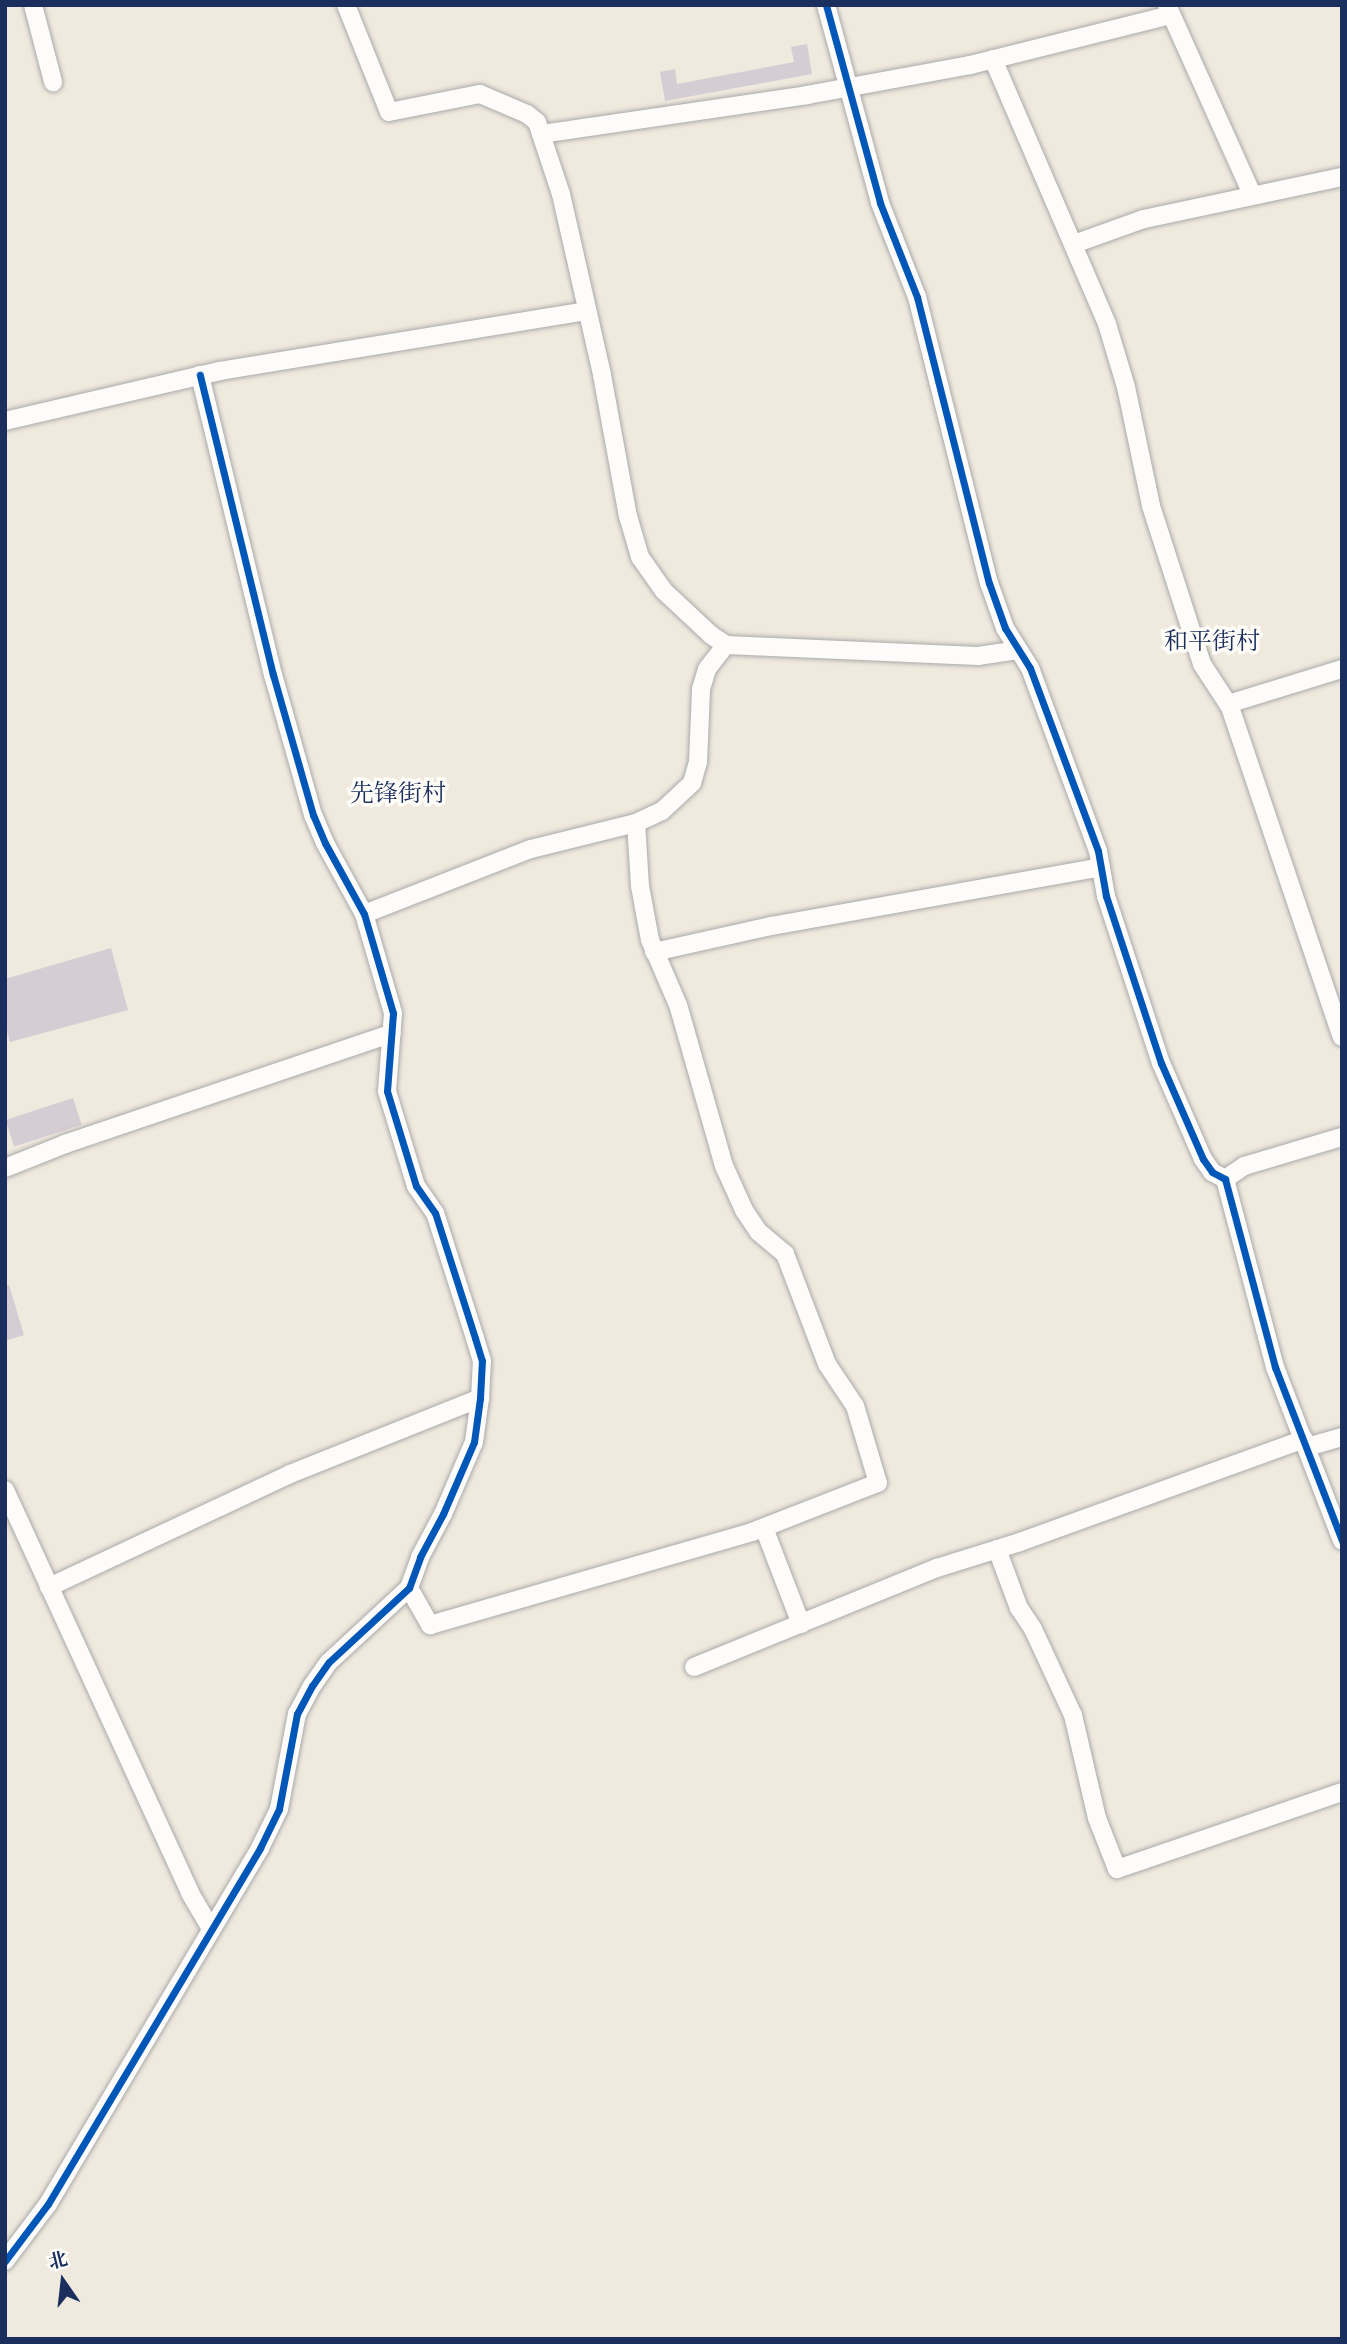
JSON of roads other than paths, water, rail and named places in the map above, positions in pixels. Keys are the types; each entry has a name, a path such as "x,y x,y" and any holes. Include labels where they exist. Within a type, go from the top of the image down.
{"street":[{"path":"33,5 53,82"},
{"path":"346,5 389,112 480,94 527,114 537,122 561,194 602,374 628,516 639,557 664,591 711,635 726,645 978,656 1018,650"},
{"path":"827,5 880,203 917,297 989,583 1005,628 1030,668 1098,851 1106,896 1161,1063 1203,1159 1212,1172 1225,1179 1275,1367 1342,1541"},
{"path":"541,134 848,87 993,59 1169,10 1253,196"},
{"path":"993,59 1107,324 1126,387 1151,506 1202,664 1228,704 1342,1037"},
{"path":"1074,244 1144,219 1342,177"},
{"path":"5,421 200,375 586,311"},
{"path":"5,2261 48,2204 279,1809 297,1714 312,1686 329,1662 409,1588 419,1557 443,1514 474,1442 480,1398 482,1361 435,1213 416,1186 387,1091 393,1013 364,914 324,843 313,815 273,675 200,375"},
{"path":"364,914 531,849 636,823 662,811 692,783 698,762 701,689 707,669 726,645"},
{"path":"1228,704 1342,669"},
{"path":"409,1588 430,1625 764,1528 878,1483 855,1406 827,1364 785,1254 758,1231 744,1210 724,1166 678,1005 654,952 640,886 636,823"},
{"path":"654,952 771,926 1101,867"},
{"path":"5,1168 65,1144 392,1033"},
{"path":"1225,1179 1244,1166 1342,1137"},
{"path":"50,1587 290,1474 480,1398"},
{"path":"694,1667 937,1568 1305,1443 1342,1437"},
{"path":"5,1490 190,1893 211,1929"},
{"path":"764,1528 801,1623"},
{"path":"997,1549 1019,1608 1033,1629 1073,1715 1097,1818 1117,1869 1342,1793"}],"district":[{"name":"和平街村","path":"1212,641"},
{"name":"先锋街村","path":"398,793"}]}
